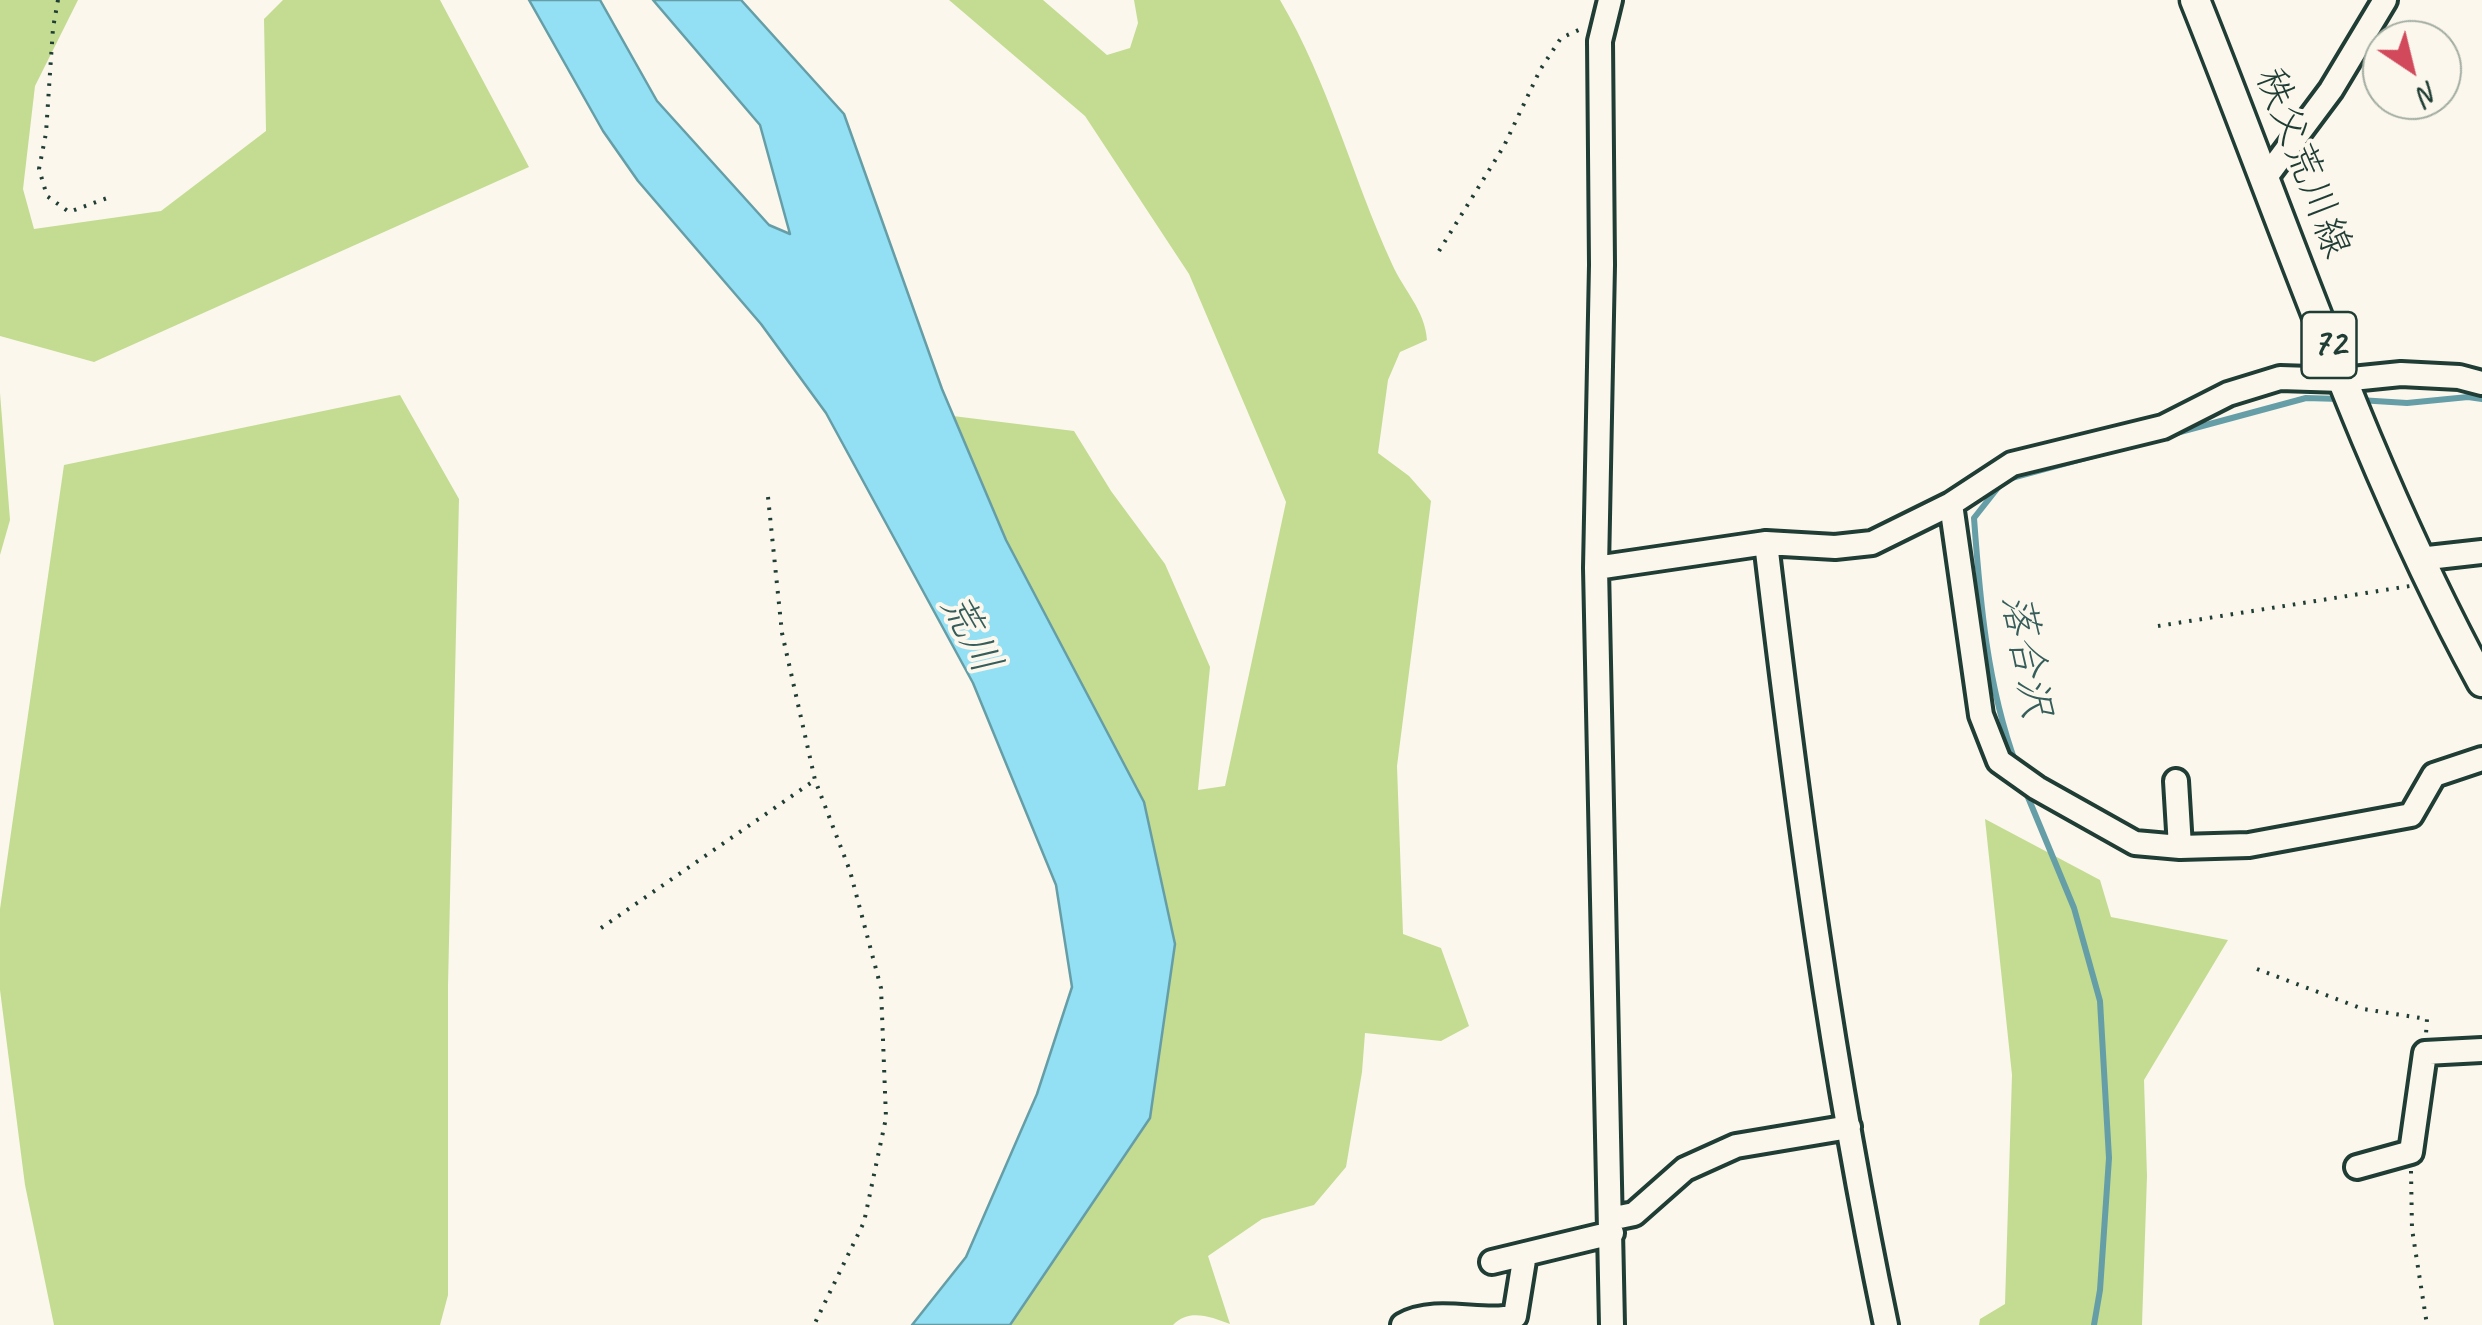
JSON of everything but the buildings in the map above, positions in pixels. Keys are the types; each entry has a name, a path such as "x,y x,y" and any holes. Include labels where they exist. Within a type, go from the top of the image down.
{"main road":[{"name":"秩父荒川線","path":"2195,0 2342,380 2424,571 2482,682"}],"street":[{"path":"2266,177 2332,90 2385,0"},
{"path":"1608,9 1600,41 1602,264 1596,568 1612,1325"},
{"path":"1596,568 1766,544 1835,547 1872,543 1952,504 2012,464 2162,428 2250,385 2280,378 2342,380 2401,374 2459,377 2482,383"},
{"path":"1952,504 1981,715 2000,761 2038,788 2136,843 2180,848 2249,844 2411,815 2434,775 2482,759"},
{"path":"1766,544 1794,779 1834,1042 1886,1325"},
{"path":"2424,571 2482,552"},
{"path":"2176,781 2180,848"},
{"path":"2357,1166 2411,1152 2426,1054 2482,1050"},
{"path":"1492,1262 1611,1226 1634,1214 1685,1169 1736,1146 1849,1127"},
{"path":"1403,1325 1416,1317 1503,1325 1516,1316 1525,1254"}],"path":[{"path":"58,0 39,170 48,196 69,212 110,197"},
{"path":"1439,251 1504,146 1540,70 1562,38 1608,9"},
{"path":"768,497 782,632 815,780 850,872 882,988 886,1118 864,1222 814,1325"},
{"path":"2158,626 2424,571"},
{"path":"601,928 815,780"},
{"path":"2257,969 2363,1009 2427,1019 2426,1054"},
{"path":"2411,1152 2412,1229 2427,1325"}],"green space":[{"path":"0,0 78,0 35,86 23,189 34,229 161,211 266,131 264,19 283,0 440,0 529,167 94,362 0,336"},
{"path":"949,0 1043,0 1107,55 1130,48 1138,23 1134,0 1280,0 1313,64 1378,231 1425,329 1427,340 1400,352 1388,380 1378,453 1409,476 1431,501 1397,766 1403,934 1441,948 1469,1026 1441,1041 1365,1033 1346,1167 1314,1205 1262,1219 1208,1256 1230,1324 1193,1315 1173,1325 1010,1325 1150,1118 1006,540 953,416 1074,431 1111,491 1165,564 1210,667 1198,790 1225,786 1286,502 1189,274 1085,116"},
{"path":"0,393 10,520 0,555"},
{"path":"400,395 459,499 448,986 448,1295 440,1325 54,1325 25,1185 0,990 0,909 64,465"},
{"path":"1985,819 2100,880 2111,917 2228,940 2144,1080 2147,1176 2142,1325 1979,1325 1980,1319 2005,1304 2012,1075"}],"water":[{"name":"荒川","path":"529,0 600,0 657,101 769,225 790,234 760,125 653,0 741,0 844,114 942,389 1006,540 1144,802 1175,944 1150,1118 1010,1325 912,1325 966,1257 1037,1094 1072,987 1056,885 973,683 826,413 761,324 638,181 603,131"}],"waterway":[{"name":"落合沢","path":"2169,435 2306,398 2341,399"},
{"name":"落合沢","path":"2359,400 2407,403 2482,399"},
{"name":"落合沢","path":"2016,764 1992,673 1974,518 2004,480 2104,453"},
{"name":"落合沢","path":"2025,790 2074,908 2100,1001 2109,1158 2094,1325"}]}
